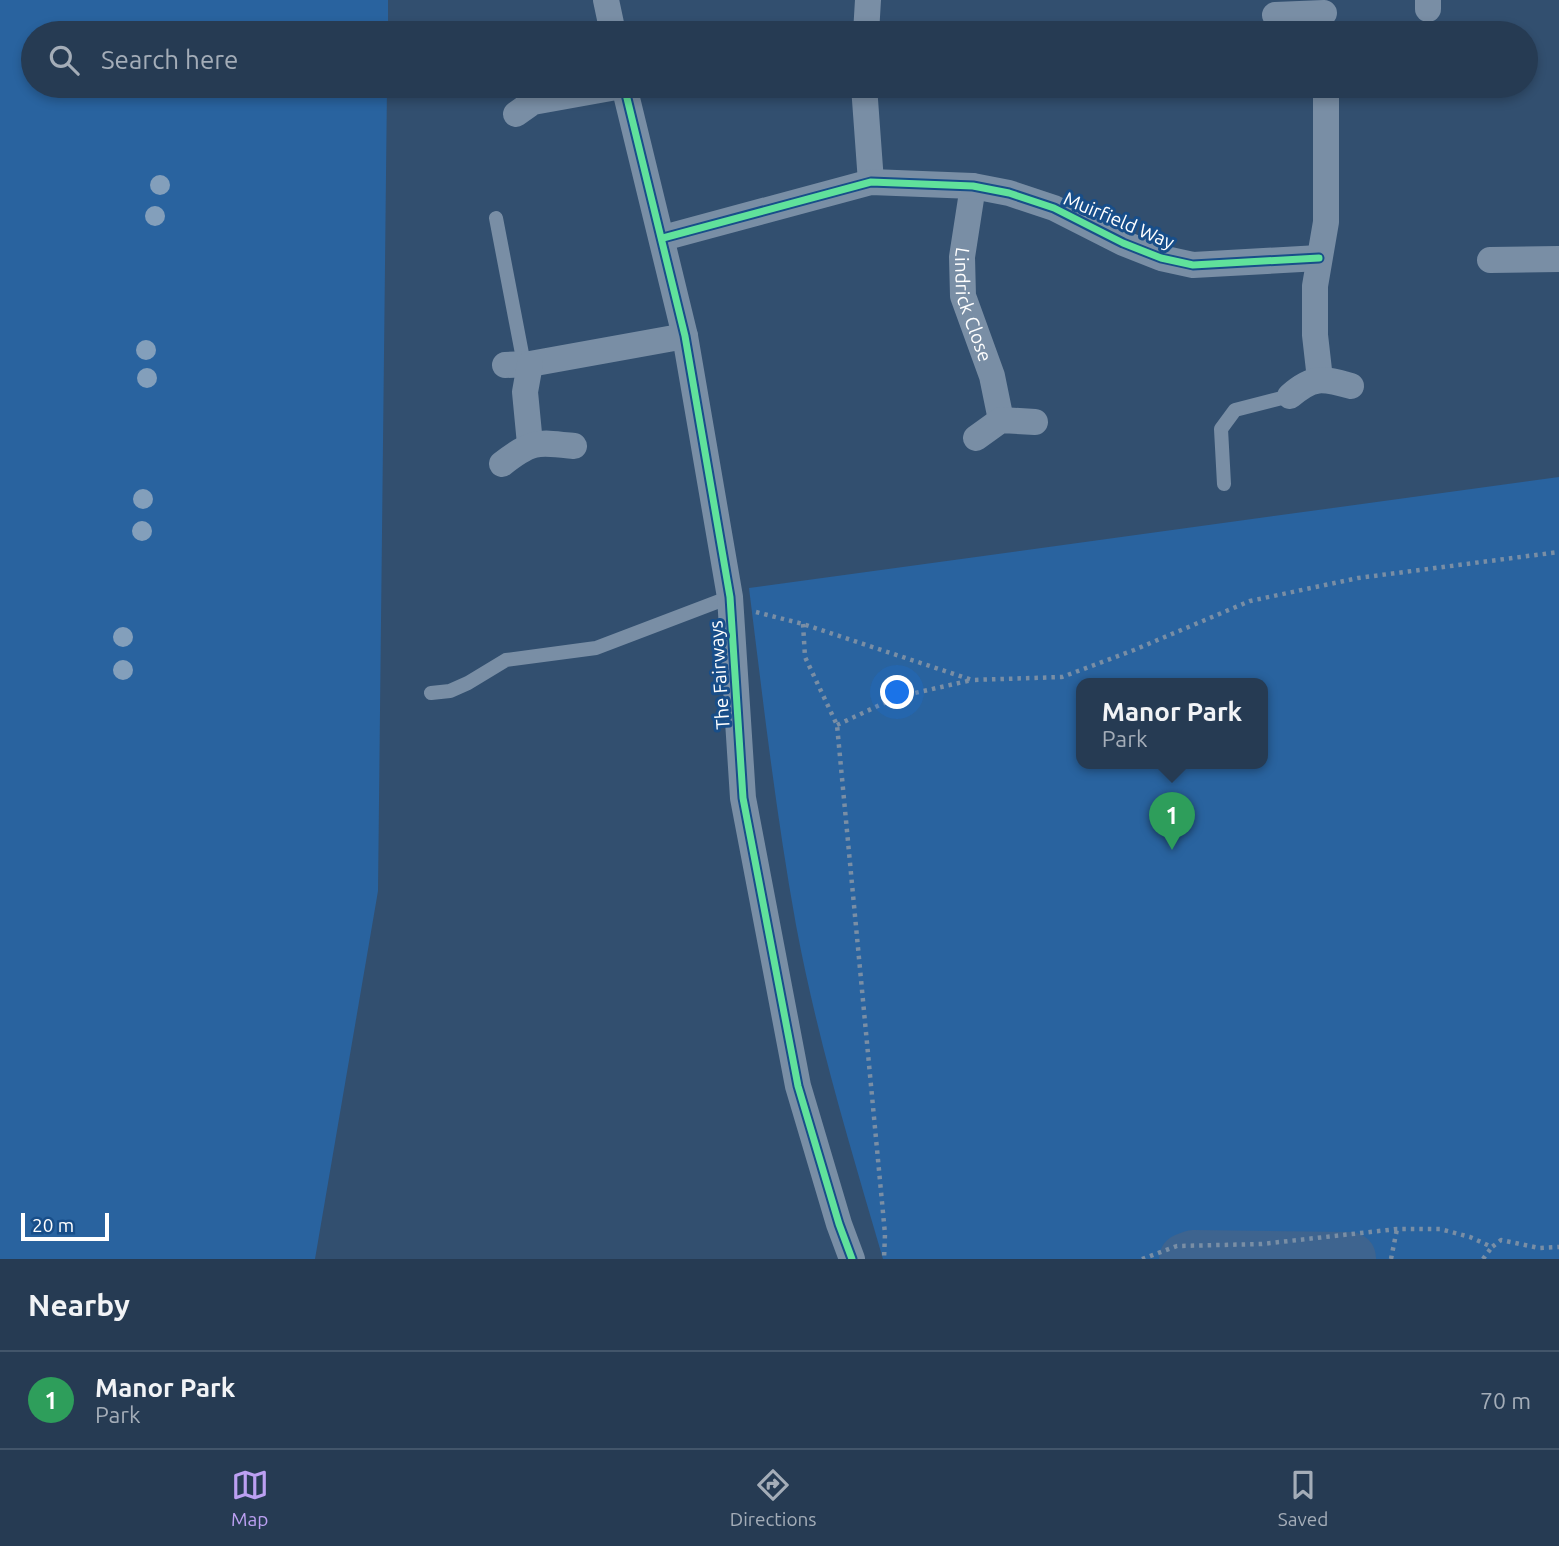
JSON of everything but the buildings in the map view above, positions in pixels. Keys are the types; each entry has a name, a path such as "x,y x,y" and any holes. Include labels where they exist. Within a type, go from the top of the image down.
{"street":[{"path":"606,0 610,21"},
{"path":"867,21 868,0"},
{"path":"1275,15 1324,16"},
{"name":"The Fairways","path":"516,114 533,102 556,98"},
{"name":"The Fairways","path":"626,98 663,238 685,336 730,597 743,798 798,1086 852,1259"},
{"path":"865,98 871,182"},
{"path":"1320,379 1315,335 1315,286 1326,222 1326,98"},
{"name":"Muirfield Way","path":"663,238 871,182 973,186 1009,193 1054,208 1123,243 1161,258 1193,265 1319,258"},
{"name":"Lindrick Close","path":"973,186 962,257 963,296 992,376 1001,420"},
{"path":"1490,260 1559,259"},
{"path":"530,444 520,364 685,336"},
{"path":"1290,396 1313,380 1327,379 1351,386"},
{"path":"976,438 1001,420 1035,422"},
{"path":"502,464 530,444 574,446"}],"lane":[{"path":"496,218 520,364"},
{"path":"1224,484 1221,429 1234,410 1290,396"},
{"path":"431,693 450,691 506,660 596,648 730,597"}],"path":[{"path":"837,725 897,697 972,680 1062,677 1250,601 1358,578 1559,552"},
{"path":"730,597 760,613 803,624 972,680"},
{"path":"803,624 805,657 837,725 885,1234 884,1259"},
{"path":"1391,1259 1397,1229"},
{"path":"1142,1259 1177,1247 1262,1244 1397,1229 1440,1229 1469,1237 1492,1248"},
{"path":"1483,1259 1502,1240 1539,1248 1559,1247"}],"shaded area":[{"path":"0,0 388,0 388,21 21,21 21,98 387,98 378,891 315,1259 0,1259"},
{"path":"1559,477 1559,1259 883,1259 824,1051 804,967 776,799 749,588"}],"waterway":[{"path":"1185,1259 1193,1256 1350,1258"}],"cycle path":[{"path":"627,98 685,336 730,597 743,798 798,1086 852,1259"},
{"path":"663,238 871,182 973,186 1009,193 1054,208 1123,243 1161,258 1193,265 1319,258"}],"place":[{"name":"Manor Park","path":"1172,850"}]}
